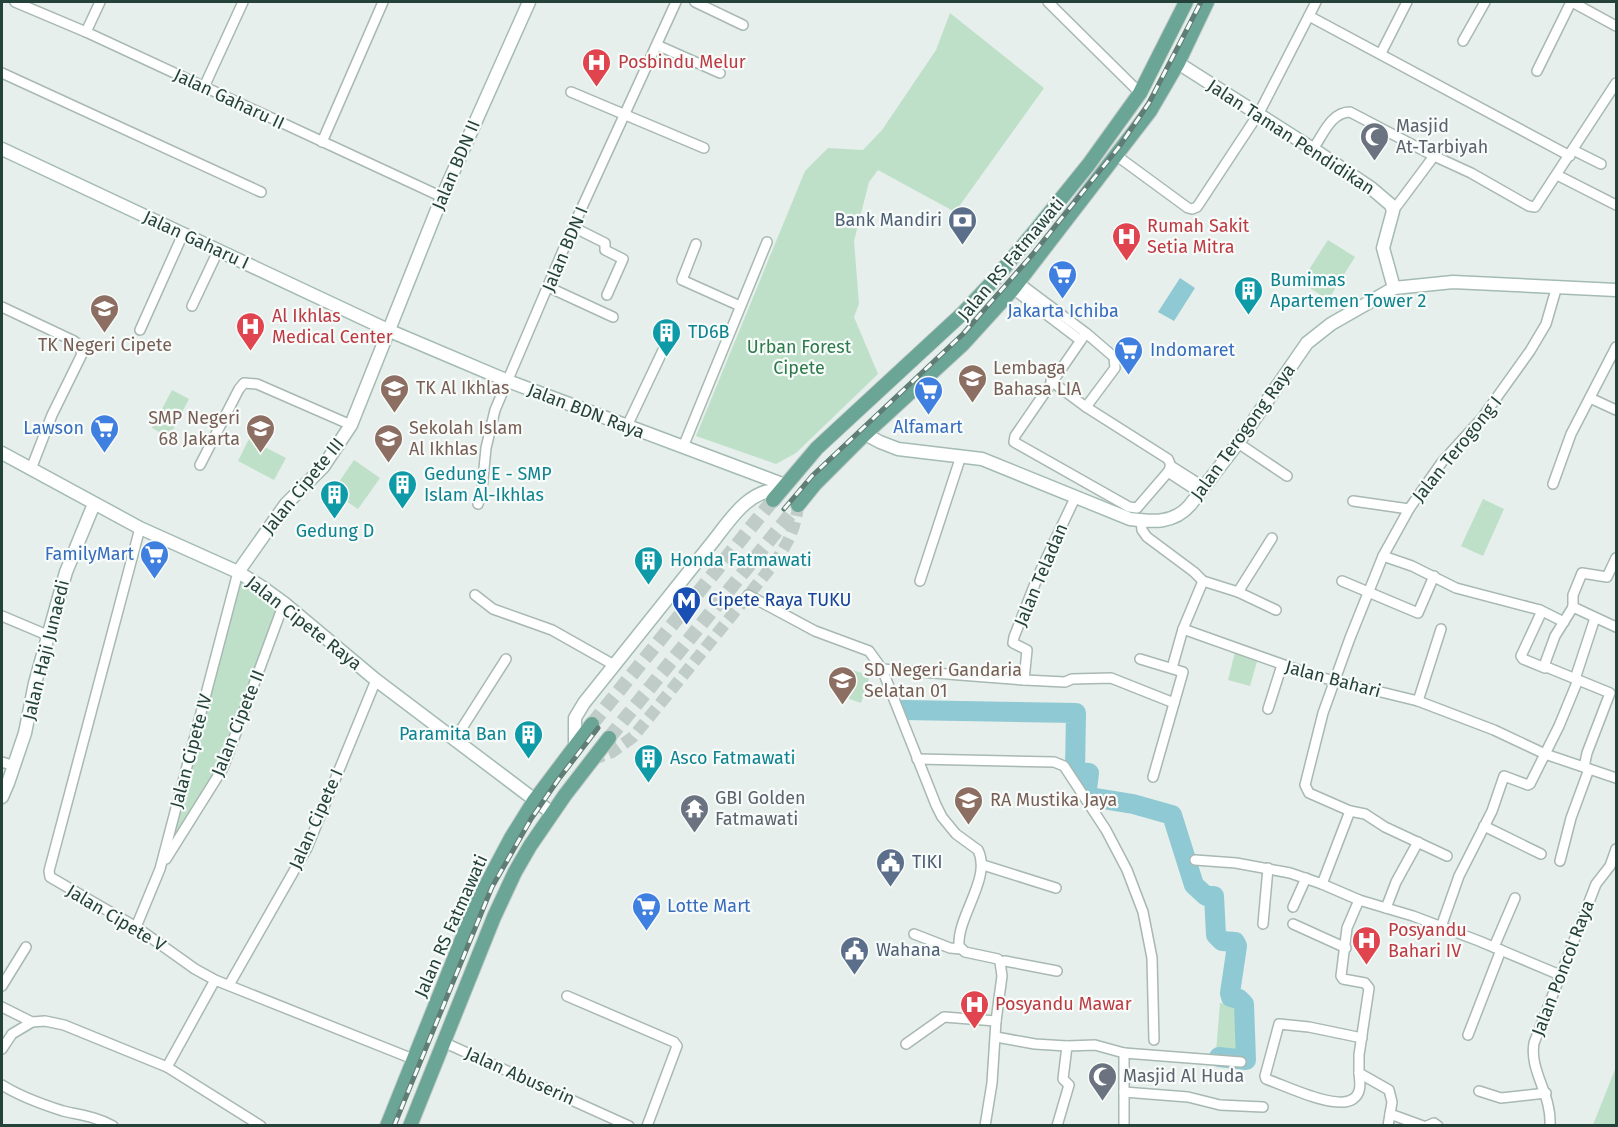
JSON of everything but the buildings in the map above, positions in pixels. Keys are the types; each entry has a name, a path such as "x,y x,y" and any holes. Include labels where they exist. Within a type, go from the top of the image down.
{"main road":[{"name":"Jalan RS Fatmawati","path":"779,492 817,448 943,332 994,280 1089,164 1140,93 1186,2"},
{"name":"Jalan RS Fatmawati","path":"798,505 815,484 866,434 963,344 1015,285 1150,111 1178,63 1207,2"},
{"name":"Jalan RS Fatmawati","path":"387,1125 476,904 534,801 592,724"},
{"name":"Jalan RS Fatmawati","path":"410,1125 502,899 530,846 609,738"}],"street":[{"name":"Jalan Gaharu II","path":"15,2 86,32 442,197"},
{"path":"86,32 100,2"},
{"path":"204,87 243,2"},
{"path":"322,142 383,2"},
{"name":"Jalan BDN II","path":"390,331 442,197 528,2"},
{"name":"Jalan BDN I","path":"478,504 482,489 486,448 495,410 573,227 676,2"},
{"path":"695,2 743,26"},
{"path":"1048,2 1140,93"},
{"path":"1117,156 1188,208 1194,209 1259,113 1316,2"},
{"path":"1381,53 1407,2"},
{"path":"1463,41 1485,2"},
{"path":"1537,71 1571,2 1617,26"},
{"path":"1309,16 1571,153 1601,164"},
{"path":"657,45 720,73"},
{"name":"Jalan Taman Pendidikan","path":"1178,63 1259,113 1371,188 1391,205 1393,211"},
{"path":"2,74 261,192"},
{"path":"1313,149 1335,117 1346,112 1471,173 1529,206 1535,207 1617,83"},
{"path":"571,92 704,148"},
{"name":"Jalan Gaharu I","path":"2,149 390,331"},
{"path":"1394,288 1383,248 1393,211 1434,156"},
{"path":"1557,175 1617,205"},
{"path":"573,227 605,243 605,249 623,259 607,295"},
{"path":"140,330 183,234"},
{"path":"683,447 766,242"},
{"path":"696,244 682,280 740,306"},
{"path":"192,306 218,251"},
{"name":"Jalan Terogong Raya","path":"866,434 898,449 982,459 1115,515 1152,522 1166,520 1184,513 1238,443 1310,340 1331,324 1394,288 1453,282 1617,290"},
{"path":"1015,285 1114,357 1115,368 1086,406"},
{"path":"548,286 613,317"},
{"name":"Jalan Terogong I","path":"1447,856 1385,827 1365,814 1350,812 1309,793 1305,785 1323,713 1383,556 1409,509 1442,462 1498,398 1530,351 1546,324 1557,286"},
{"path":"2,307 74,341 79,345 82,354 52,415 31,469"},
{"name":"Jalan BDN Raya","path":"390,331 508,381 683,447 779,492"},
{"name":"Jalan Cipete III","path":"238,572 286,504 323,467 351,425 390,331"},
{"path":"627,426 665,346 673,335"},
{"path":"1083,336 1051,381 1014,441 1133,508 1140,507 1170,469"},
{"path":"1552,484 1567,444 1617,347"},
{"path":"1051,381 1168,459 1170,469 1202,490"},
{"path":"200,465 244,383 257,384 351,425"},
{"path":"1590,398 1617,410"},
{"path":"1238,443 1287,476"},
{"name":"Jalan Cipete Raya","path":"2,453 140,528 238,572 284,603 376,680 552,813"},
{"path":"920,581 961,456"},
{"path":"575,747 575,718 584,703 730,519 755,496 764,491 779,492"},
{"name":"Jalan Teladan","path":"1023,680 1028,650 1015,646 1014,637 1038,576 1075,498"},
{"path":"1353,501 1409,509"},
{"name":"Jalan Haji Junaedi","path":"2,797 25,733 47,635 66,572 94,504"},
{"path":"1142,521 1142,530 1147,537 1203,581 1238,592 1276,610"},
{"name":"Jalan Cipete V","path":"140,528 49,871 50,877 136,927 195,969 215,980 413,1059"},
{"path":"1238,592 1272,538"},
{"path":"1383,556 1434,576 1456,588 1540,610 1564,622"},
{"path":"1545,668 1555,636 1573,607 1573,595 1582,573 1607,577 1617,558"},
{"name":"Jalan Cipete IV","path":"136,927 160,869 238,572"},
{"path":"1342,581 1419,613 1434,576"},
{"path":"1172,668 1183,629 1203,581"},
{"path":"475,595 493,609 552,630 614,665"},
{"path":"748,595 815,631 869,651 882,669 942,817 957,834 978,850 983,865 959,943 961,949"},
{"name":"Jalan Cipete II","path":"160,869 224,768 284,603"},
{"path":"1573,607 1617,627"},
{"path":"1540,610 1541,613 1521,656 1523,659 1607,691 1611,695 1587,753 1587,768 1560,861"},
{"path":"2,616 47,635"},
{"path":"1441,927 1459,876 1492,811 1504,776 1530,784 1545,754 1568,706 1595,618"},
{"name":"Jalan Bahari","path":"1183,629 1282,665 1334,681 1418,701 1494,730 1545,754 1617,778"},
{"path":"1418,701 1441,629"},
{"path":"455,739 506,659"},
{"path":"1140,659 1183,672 1153,777"},
{"path":"1268,710 1282,665"},
{"path":"882,669 1065,682 1072,679 1111,678 1174,703"},
{"name":"Jalan Cipete I","path":"229,985 307,848 376,680"},
{"path":"1145,691 1148,680"},
{"path":"917,759 1053,762 1064,766 1070,773 1127,870 1143,912 1152,958 1154,1040"},
{"path":"2,762 14,766"},
{"path":"1322,884 1350,812"},
{"path":"1484,826 1541,854"},
{"path":"1386,908 1396,882 1418,842"},
{"name":"Jalan Poncol Raya","path":"1550,1125 1546,1093 1533,1062 1532,1053 1537,1031 1596,884 1613,868 1617,849"},
{"path":"1195,860 1268,868 1306,878 1359,900 1498,948 1560,975"},
{"path":"983,865 1056,888"},
{"path":"1263,924 1268,868"},
{"path":"1293,907 1306,878"},
{"path":"1468,1035 1515,898"},
{"path":"1359,900 1348,923 1342,978 1365,982 1369,988 1358,1093 1352,1099 1341,1103 1321,1099 1266,1079 1264,1076 1279,1024 1309,1027 1362,1038"},
{"path":"1293,924 1346,948"},
{"path":"914,934 950,948 998,959 1000,962 1002,976 992,1083 985,1125"},
{"path":"2,986 26,947"},
{"path":"1000,962 1057,971"},
{"path":"167,1067 215,980"},
{"path":"567,996 674,1042 677,1046 647,1125"},
{"path":"2,1006 32,1022"},
{"path":"906,1044 944,1017 996,1021"},
{"path":"2,1049 12,1034 32,1022 45,1021 64,1025 167,1067 245,1121 261,1125"},
{"path":"996,1037 1035,1044 1095,1045 1121,1053 1241,1062"},
{"name":"Jalan Abuserin","path":"443,1042 614,1122 629,1125"},
{"path":"1057,1125 1069,1085 1063,1079 1067,1046"},
{"path":"1121,1053 1125,1092 1124,1125"},
{"path":"1359,1073 1389,1090 1392,1102 1388,1125"},
{"path":"2,1085 26,1099 113,1125"},
{"path":"1479,1091 1501,1098 1546,1093"},
{"path":"1125,1092 1188,1097 1220,1106 1263,1107"},
{"path":"1390,1114 1425,1125 1434,1123 1438,1125"}],"green space":[{"name":"Urban Forest Cipete","path":"950,13 1044,88 955,212 878,170 869,182 854,241 859,304 854,317 878,374 796,453 776,464 696,436 805,171 828,148 863,150 882,130 936,50"},
{"path":"1328,240 1355,257 1328,300 1301,282"},
{"path":"172,390 189,399 169,437 152,428"},
{"path":"249,439 286,458 274,480 238,461"},
{"path":"354,460 380,478 358,509 332,492"},
{"path":"1483,499 1504,509 1483,556 1461,546"},
{"path":"238,576 280,603 222,761 170,846"},
{"path":"1235,652 1258,658 1250,686 1228,680"},
{"path":"853,670 870,676 861,703 844,697"},
{"path":"1220,1003 1240,1005 1236,1053 1216,1052"},
{"path":"1616,1067 1616,1125 1593,1125"}],"water":[{"path":"1180,278 1195,288 1174,321 1158,312"}],"waterway":[{"path":"903,710 1076,713 1075,772 1089,773 1087,789 1090,797 1133,804 1172,815 1194,885 1206,896 1214,896 1216,935 1222,941 1235,942 1237,946 1230,993 1231,997 1239,999 1244,1004 1246,1060 1219,1057"}],"tunnel":[{"path":"592,724 773,500"},
{"path":"592,760 612,752 633,737 772,566 789,537 798,505"},
{"path":"609,738 798,505"}],"railway":[{"path":"784,509 812,476 963,334 1032,255 1119,147 1149,103 1201,2"},
{"path":"394,1126 492,887 531,819 598,728"}],"place":[{"name":"Posbindu Melur","path":"597,88"},
{"name":"Masjid At-Tarbiyah","path":"1375,162"},
{"name":"Bank Mandiri","path":"963,246"},
{"name":"Rumah Sakit Setia Mitra","path":"1126,262"},
{"name":"Jakarta Ichiba","path":"1063,300"},
{"name":"Bumimas Apartemen Tower 2","path":"1249,316"},
{"name":"TK Negeri Cipete","path":"105,334"},
{"name":"Al Ikhlas Medical Center","path":"251,352"},
{"name":"TD6B","path":"667,358"},
{"name":"Indomaret","path":"1129,376"},
{"name":"Lembaga Bahasa LIA","path":"972,404"},
{"name":"TK Al Ikhlas","path":"395,414"},
{"name":"Alfamart","path":"928,416"},
{"name":"Lawson","path":"105,454"},
{"name":"SMP Negeri 68 Jakarta","path":"261,454"},
{"name":"Sekolah Islam Al Ikhlas","path":"388,464"},
{"name":"Gedung E - SMP Islam Al-Ikhlas","path":"403,510"},
{"name":"Gedung D","path":"335,520"},
{"name":"FamilyMart","path":"155,580"},
{"name":"Honda Fatmawati","path":"649,586"},
{"name":"Cipete Raya TUKU","path":"687,626"},
{"name":"SD Negeri Gandaria Selatan 01","path":"843,706"},
{"name":"Paramita Ban","path":"528,760"},
{"name":"Asco Fatmawati","path":"649,784"},
{"name":"RA Mustika Jaya","path":"969,826"},
{"name":"GBI Golden Fatmawati","path":"694,834"},
{"name":"TIKI","path":"891,888"},
{"name":"Lotte Mart","path":"646,932"},
{"name":"Posyandu Bahari IV","path":"1367,966"},
{"name":"Wahana","path":"855,976"},
{"name":"Posyandu Mawar","path":"974,1030"},
{"name":"Masjid Al Huda","path":"1102,1102"}]}
